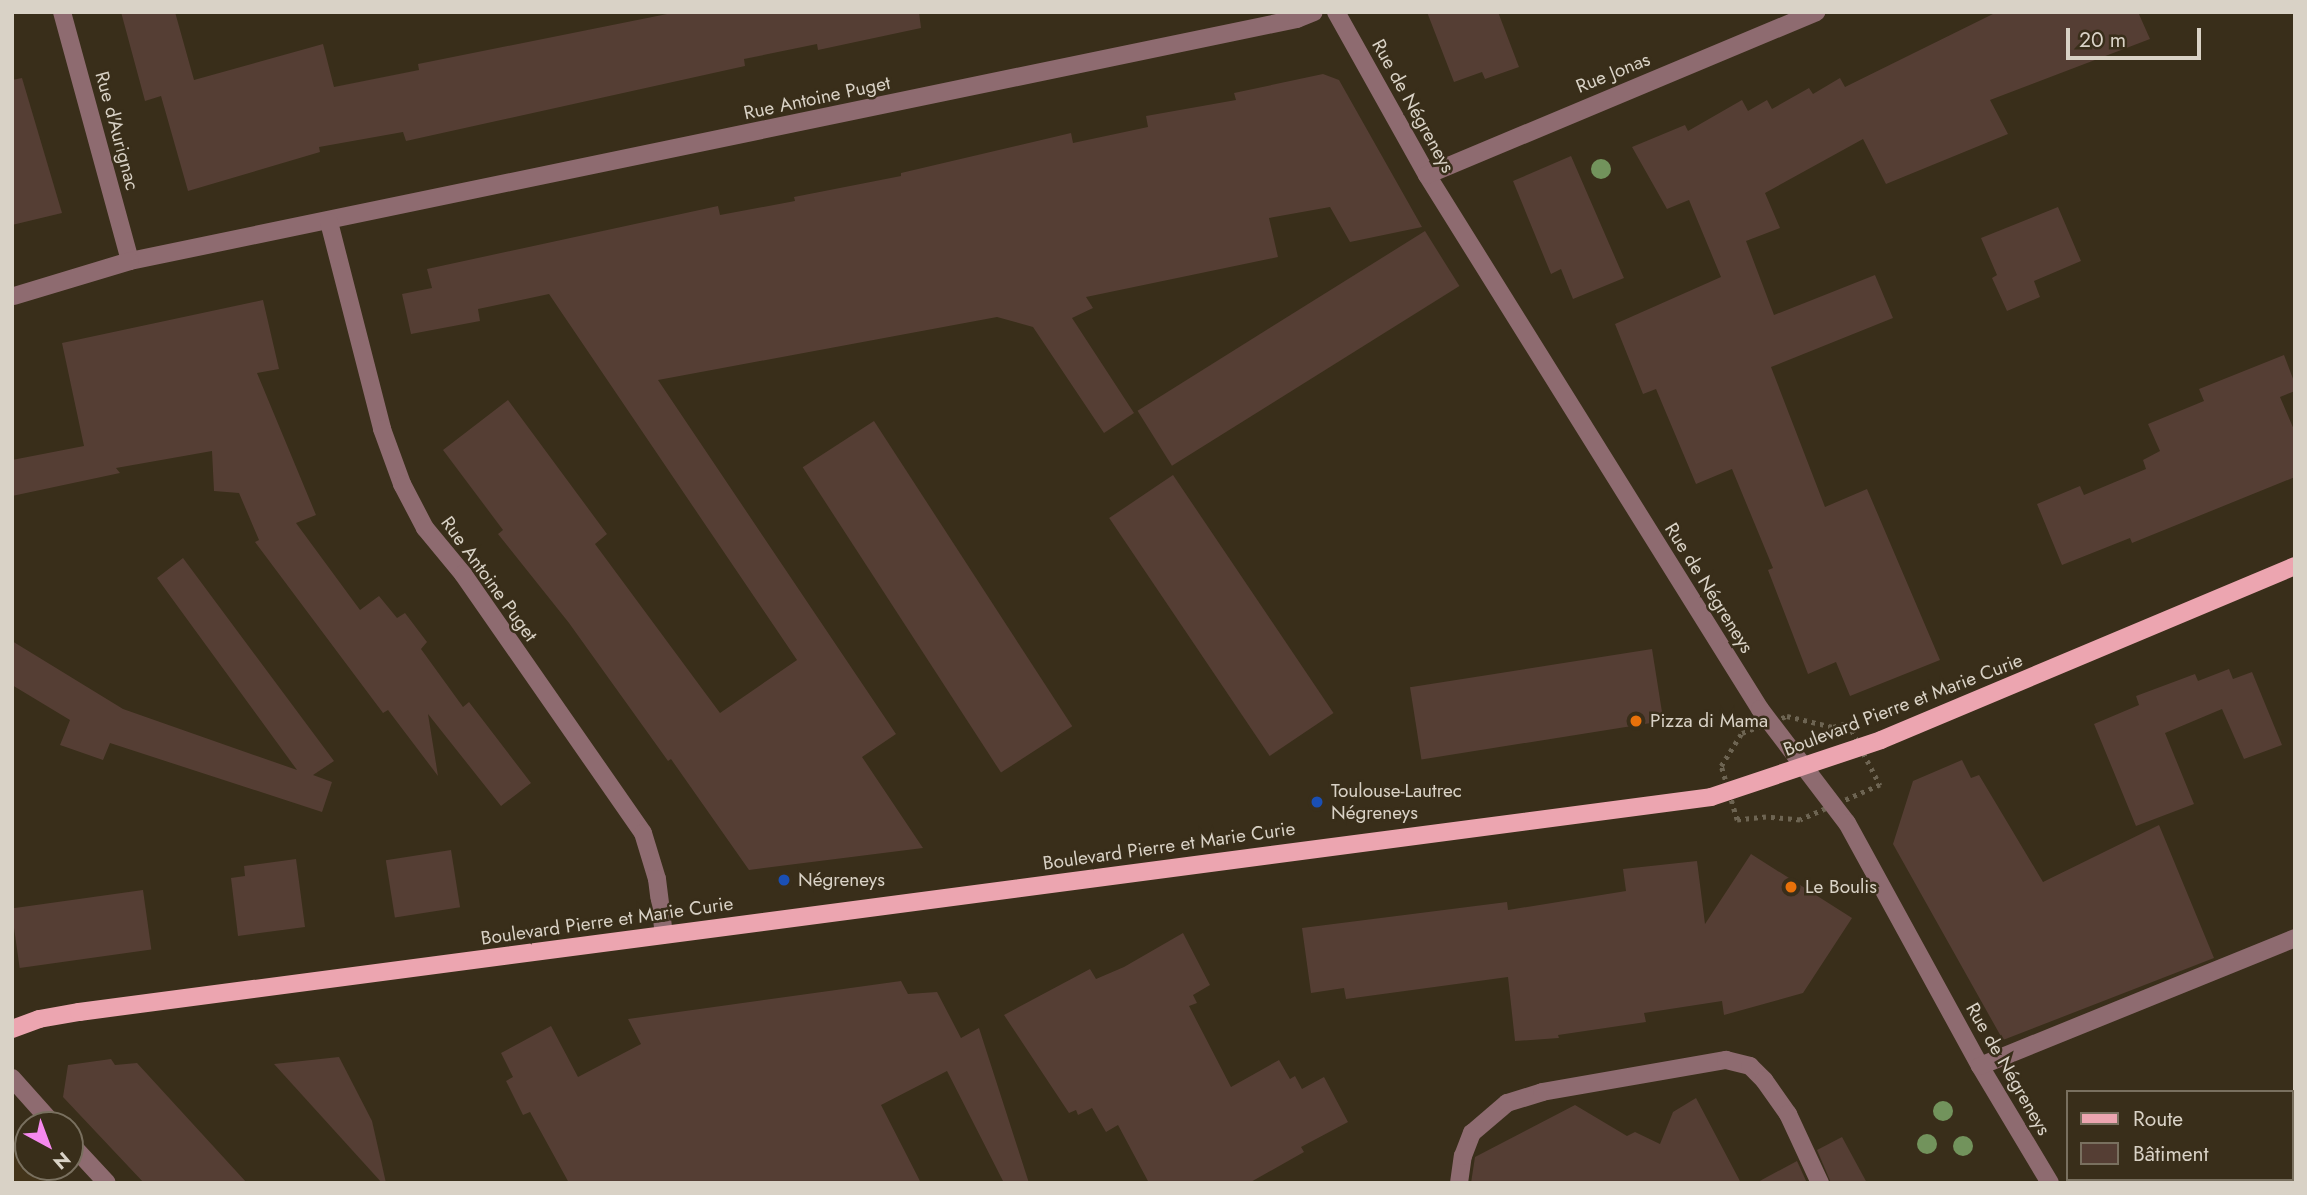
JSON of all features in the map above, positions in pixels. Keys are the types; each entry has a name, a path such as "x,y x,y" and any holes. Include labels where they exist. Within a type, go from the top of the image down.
{"main road":[{"name":"Boulevard Pierre et Marie Curie","path":"12,1029 39,1019 79,1012 1728,793 1944,715 2295,566"}],"street":[{"name":"Rue d'Aurignac","path":"62,12 130,261"},
{"name":"Rue Antoine Puget","path":"130,261 329,222 1297,19 1314,12"},
{"name":"Rue de Négreneys","path":"1336,12 1427,175 1760,709 1847,823 1980,1066 2050,1183"},
{"name":"Rue Jonas","path":"1427,175 1816,12"},
{"name":"Rue Antoine Puget","path":"329,222 382,429 402,484 425,528 463,574 643,833 657,879 664,934"},
{"path":"14,296 130,261"},
{"path":"1980,1066 2295,938"},
{"path":"1459,1183 1463,1156 1472,1133 1507,1103 1542,1092 1726,1060 1750,1066 1764,1080 1787,1114 1820,1183"},
{"path":"12,1078 41,1111"},
{"path":"84,1158 107,1183"}],"shaded area":[{"path":"12,1138 14,1181 52,1183 12,1183"}],"building":[{"path":"121,12 175,12 194,80 323,44 334,87 419,70 418,64 677,12 919,12 921,28 818,50 817,44 744,59 745,66 406,141 403,132 319,147 320,152 188,191 161,96 145,101"},
{"path":"1427,12 1498,12 1519,67 1485,79 1482,72 1454,82"},
{"path":"1997,12 2138,12 2150,39 1990,100 2008,134 1886,184 1863,139 1765,193 1780,228 1746,241 1774,315 1875,275 1893,318 1771,367 1825,507 1867,489 1940,660 1850,696 1836,662 1808,674 1768,570 1773,568 1732,469 1696,484 1656,389 1643,394 1615,324 1721,277 1689,200 1667,209 1632,147 1685,125 1688,131 1742,100 1748,111 1767,100 1772,109 1809,88 1813,94 1840,78 1845,87"},
{"path":"1323,74 1339,80 1422,227 1350,242 1330,207 1269,218 1278,257 1086,297 1093,308 1072,318 1134,413 1104,433 1033,327 997,317 658,380 896,734 862,757 923,848 749,870 671,759 668,761 569,623 498,534 503,530 443,450 508,400 607,534 595,544 720,713 797,660 549,294 478,309 480,321 411,334 402,294 432,288 427,269 718,206 720,215 795,201 794,197 901,176 901,173 1071,133 1073,143 1148,127 1146,116 1236,100 1234,93"},
{"path":"22,78 62,213 12,225 12,80"},
{"path":"1571,156 1624,278 1573,299 1561,269 1551,274 1513,181"},
{"path":"2058,207 2081,261 2034,281 2040,297 2007,311 1992,278 1997,275 1981,238"},
{"path":"1425,231 1459,286 1172,466 1138,411"},
{"path":"263,300 279,369 257,373 316,515 296,523 360,610 379,596 397,618 405,613 427,642 421,649 463,707 469,702 531,783 501,806 428,714 438,776 388,710 383,713 255,542 259,540 239,493 214,491 212,451 116,468 120,473 12,496 12,460 84,446 62,343"},
{"path":"2284,355 2295,384 2295,391 2280,397 2295,432 2295,477 2132,543 2130,538 2062,565 2037,504 2080,486 2084,495 2146,469 2143,460 2160,451 2148,424 2204,401 2199,389"},
{"path":"874,421 1072,726 1001,773 803,467"},
{"path":"1173,475 1333,713 1270,756 1109,518"},
{"path":"183,558 334,761 313,775 332,782 322,812 110,743 103,760 60,745 70,720 12,685 12,641 123,709 297,770 157,578"},
{"path":"1652,649 1663,721 1421,759 1410,687"},
{"path":"2229,669 2233,679 2252,672 2282,745 2244,759 2222,709 2165,733 2194,804 2136,826 2094,724 2139,705 2136,696 2195,674 2198,681"},
{"path":"1962,760 1971,778 1979,775 2043,882 2159,825 2214,958 2003,1040 1893,844 1913,781"},
{"path":"451,850 460,907 395,918 386,860"},
{"path":"1751,854 1852,918 1803,993 1724,1015 1722,1001 1644,1013 1646,1022 1558,1035 1559,1038 1515,1041 1508,977 1346,999 1344,988 1311,993 1302,928 1507,902 1508,910 1626,891 1623,869 1697,861 1705,924"},
{"path":"296,859 305,927 238,936 231,878 245,876 244,866"},
{"path":"143,890 151,949 20,968 12,908"},
{"path":"1183,933 1210,985 1193,995 1197,1003 1189,1006 1231,1087 1279,1060 1290,1079 1295,1076 1302,1089 1324,1077 1348,1122 1301,1147 1304,1152 1249,1183 1149,1183 1118,1125 1106,1132 1092,1108 1078,1115 1076,1110 1069,1113 1004,1015 1090,969 1096,979 1124,967"},
{"path":"901,981 908,994 937,992 961,1038 979,1028 1029,1183 1004,1183 947,1071 881,1105 921,1183 569,1183 530,1112 523,1115 506,1081 513,1077 501,1053 551,1026 578,1077 641,1044 628,1019"},
{"path":"339,1057 372,1121 386,1183 382,1183 274,1064"},
{"path":"111,1059 115,1065 137,1063 247,1183 144,1183 84,1119 84,1111 76,1111 63,1097 68,1065"},
{"path":"1696,1098 1741,1183 1471,1183 1475,1157 1575,1105 1627,1136 1635,1132 1660,1144 1673,1112"},
{"path":"1842,1137 1867,1183 1831,1183 1817,1150"},
{"path":"1797,1161 1807,1183 1756,1183"}],"place":[{"name":"Pizza di Mama","path":"1636,721"},
{"name":"Toulouse-Lautrec Négreneys","path":"1317,802"},
{"name":"Négreneys","path":"784,880"},
{"name":"Le Boulis","path":"1791,887"}]}
